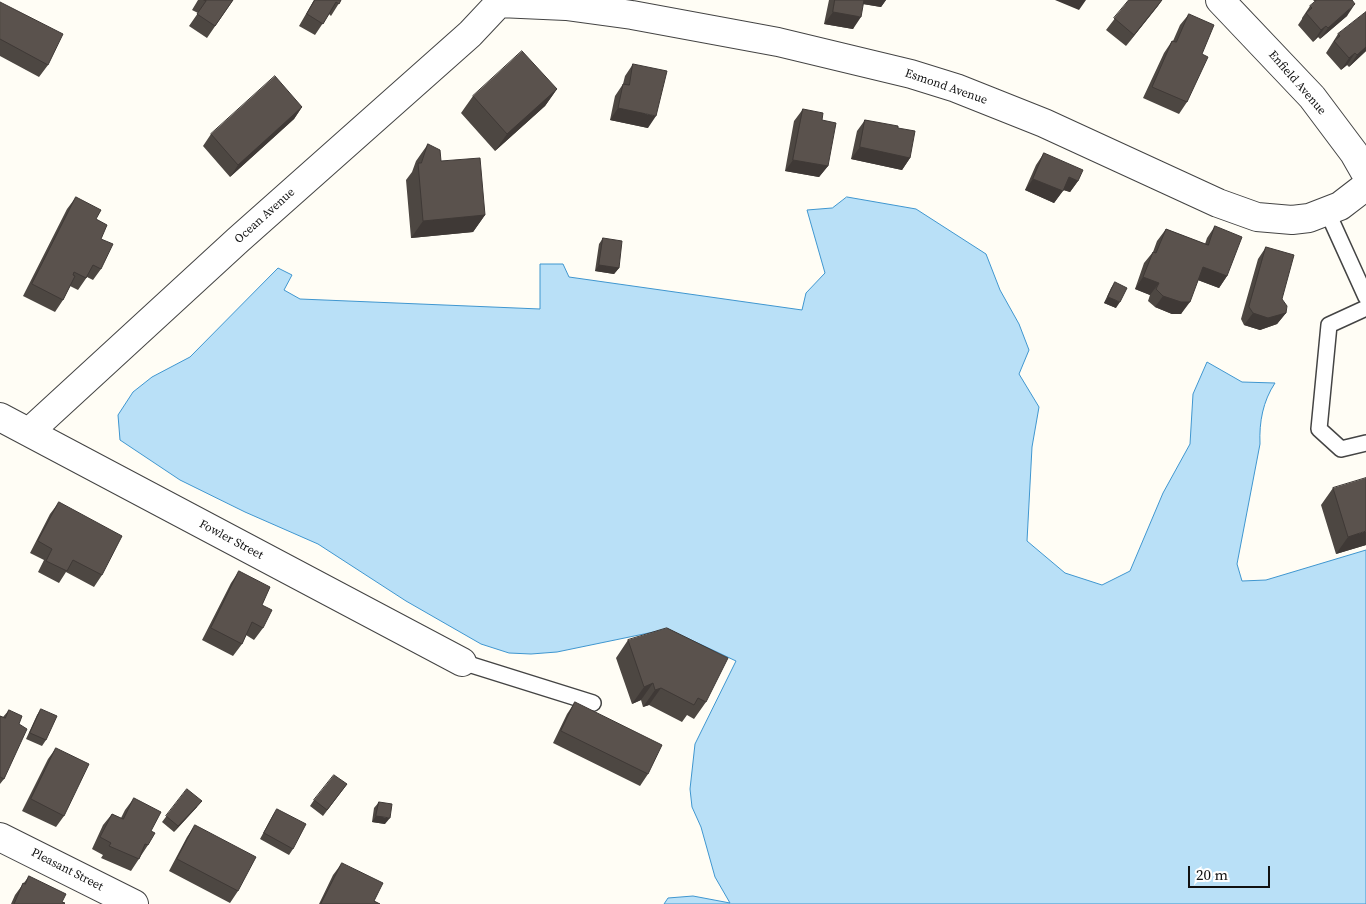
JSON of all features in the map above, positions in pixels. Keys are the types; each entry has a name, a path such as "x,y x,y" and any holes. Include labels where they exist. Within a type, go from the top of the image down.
{"street":[{"name":"Enfield Avenue","path":"1220,0 1312,98 1354,153 1366,174"},
{"name":"Esmond Avenue","path":"500,1 566,6 632,15 778,42 911,74 956,88 1044,123 1218,203 1257,217 1292,220 1309,218 1340,206 1366,186"},
{"name":"Ocean Avenue","path":"29,432 238,240 470,34 500,1"},
{"name":"Fowler Street","path":"0,418 462,662"},
{"name":"Pleasant Street","path":"0,837 134,904"}],"lane":[{"path":"1327,211 1366,297"},
{"path":"1366,308 1329,326 1320,429 1341,449 1366,443"},
{"path":"462,662 593,704"}],"water":[{"path":"847,197 916,209 986,254 1000,290 1019,324 1029,350 1019,374 1039,407 1032,447 1027,541 1065,573 1102,585 1130,571 1163,493 1190,444 1193,394 1207,362 1242,382 1275,383 1267,397 1263,412 1260,444 1237,564 1242,581 1266,580 1366,550 1366,904 664,904 668,898 693,896 730,903 715,877 701,827 692,807 690,789 695,744 736,661 668,629 557,652 509,653 481,644 406,601 318,544 245,512 180,480 120,440 118,415 133,392 152,377 190,357 278,268 292,275 284,290 300,299 540,309 540,264 563,264 569,277 802,310 806,293 825,273 807,210 832,208"}],"building":[{"path":"204,0 233,0 215,26 197,14 206,1"},
{"path":"315,0 341,0 339,4 336,2 323,24 307,14"},
{"path":"835,0 864,0 861,17 833,12"},
{"path":"1129,0 1162,0 1134,35 1114,18"},
{"path":"1317,0 1352,0 1355,4 1328,28 1326,26 1321,30 1306,13"},
{"path":"0,2 63,34 48,65 0,39"},
{"path":"1366,12 1366,47 1357,55 1355,53 1349,58 1334,41 1340,36 1338,34"},
{"path":"1189,14 1214,25 1202,54 1208,57 1187,102 1152,87 1172,41 1176,42"},
{"path":"522,51 557,89 507,134 473,96"},
{"path":"633,64 667,71 656,116 618,108 623,84 629,85"},
{"path":"275,76 302,107 238,165 211,134"},
{"path":"803,109 823,113 822,120 836,123 828,166 793,160"},
{"path":"865,120 915,131 910,158 860,147"},
{"path":"428,144 440,150 441,161 480,158 485,215 423,221 418,163 421,163"},
{"path":"1044,153 1083,170 1078,181 1069,177 1063,191 1033,179"},
{"path":"76,197 101,210 96,219 107,225 101,239 113,244 101,269 93,265 86,278 74,272 73,275 75,276 63,300 32,284"},
{"path":"1215,226 1242,237 1227,276 1203,267 1190,302 1181,302 1163,296 1156,289 1159,283 1143,277 1153,252 1156,253 1166,229 1208,245"},
{"path":"603,238 622,241 619,268 599,265"},
{"path":"1266,247 1294,255 1282,299 1287,306 1286,313 1268,318 1253,313 1249,307"},
{"path":"1115,282 1127,288 1120,302 1108,297"},
{"path":"1366,478 1366,531 1348,537 1333,488"},
{"path":"59,502 122,536 102,575 73,560 67,571 46,561 52,549 38,541"},
{"path":"239,571 270,587 262,605 272,610 263,628 252,622 242,644 211,628"},
{"path":"667,628 728,658 706,702 698,698 694,705 661,688 655,690 653,683 644,687 628,640"},
{"path":"575,702 662,745 648,774 561,731"},
{"path":"41,709 57,716 46,740 30,733"},
{"path":"9,710 22,716 19,724 27,729 4,779 0,777 0,716 5,718"},
{"path":"56,748 89,764 64,816 31,799"},
{"path":"334,775 347,784 327,810 314,800"},
{"path":"187,789 202,801 178,826 166,816"},
{"path":"134,798 161,812 151,831 155,833 148,845 145,844 139,859 109,846 111,843 100,837 112,814 123,819"},
{"path":"379,802 392,804 390,818 376,816"},
{"path":"277,809 306,824 293,849 264,833"},
{"path":"195,825 256,857 238,891 177,859"},
{"path":"342,863 383,883 374,901 380,904 321,904"},
{"path":"29,876 66,894 62,902 65,903 14,904 23,883 25,884"}]}
